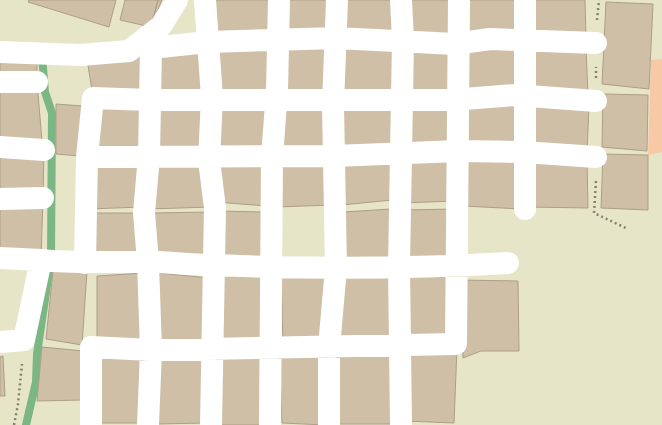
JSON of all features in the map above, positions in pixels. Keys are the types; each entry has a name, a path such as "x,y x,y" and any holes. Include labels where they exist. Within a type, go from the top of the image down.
{"street":[{"path":"0,52 81,55 129,51 161,26 177,0"},
{"path":"205,0 212,100 209,155 215,208 211,425"},
{"path":"270,425 272,157 276,100 279,0"},
{"path":"329,425 329,347 336,268 333,100 337,0"},
{"path":"401,0 403,40 399,267 402,425"},
{"path":"91,425 91,347 151,350 456,344 458,266 459,0"},
{"path":"525,0 525,209"},
{"path":"148,425 151,350 148,262 144,213 149,156 151,48 208,42 336,38 403,40 458,44 490,40 596,43"},
{"path":"0,82 37,82"},
{"path":"85,263 87,157 93,98 150,100 402,100 525,96 596,101"},
{"path":"0,147 44,150"},
{"path":"87,157 209,155 272,157 334,156 458,151 524,152 596,157"},
{"path":"0,199 43,198"},
{"path":"0,258 85,263 148,262 336,268 458,266 508,263"},
{"path":"0,342 24,340 41,260"}],"path":[{"path":"14,425 18,404 24,340"}],"shaded area":[{"path":"662,59 662,152 648,155 651,60"}],"building":[{"path":"29,0 116,0 109,27 28,2"},
{"path":"125,0 158,0 151,27 120,20"},
{"path":"158,0 162,0 151,27"},
{"path":"207,0 277,0 274,38 212,39"},
{"path":"282,0 334,0 334,36 281,36"},
{"path":"340,0 398,0 398,37 338,36"},
{"path":"408,0 455,0 454,41 407,38"},
{"path":"466,0 520,0 518,36 465,38"},
{"path":"533,0 585,0 586,37 533,38"},
{"path":"606,2 653,4 649,89 602,84"},
{"path":"280,41 333,42 329,97 282,91"},
{"path":"338,41 400,42 397,96 338,96"},
{"path":"275,42 273,97 215,97 213,46"},
{"path":"518,43 519,93 466,93 465,44"},
{"path":"406,44 454,49 449,97 406,88"},
{"path":"206,45 206,97 151,98 152,49"},
{"path":"534,47 586,48 588,95 531,93"},
{"path":"149,50 148,97 93,97 87,59"},
{"path":"0,61 37,62 37,82 0,82"},
{"path":"0,82 37,82 42,141 0,140"},
{"path":"603,94 648,95 647,151 602,147"},
{"path":"517,99 518,149 461,150 461,100"},
{"path":"532,101 589,104 587,154 529,151"},
{"path":"452,102 456,148 402,150 405,106"},
{"path":"279,103 329,104 329,152 274,154"},
{"path":"56,104 83,106 80,156 56,154"},
{"path":"153,104 206,104 205,152 151,151"},
{"path":"214,104 271,105 267,153 214,152"},
{"path":"96,106 142,107 145,152 93,151"},
{"path":"396,106 398,150 338,151 340,108"},
{"path":"0,147 44,150 43,198 0,199"},
{"path":"520,153 521,209 464,206 463,154"},
{"path":"455,154 455,201 402,203 403,156"},
{"path":"603,154 648,155 648,210 601,208"},
{"path":"393,155 392,200 342,205 343,157"},
{"path":"152,158 204,160 212,207 148,209"},
{"path":"531,159 587,161 588,208 528,207"},
{"path":"88,160 147,160 142,207 89,209"},
{"path":"214,160 268,161 266,206 215,202"},
{"path":"277,160 329,161 331,205 277,207"},
{"path":"43,198 41,260 0,258 0,199"},
{"path":"391,209 390,264 345,265 343,212"},
{"path":"453,209 453,264 403,264 404,210"},
{"path":"218,211 264,212 267,261 217,260"},
{"path":"209,212 212,261 151,258 151,213"},
{"path":"89,213 140,213 142,261 87,260"},
{"path":"53,271 87,271 82,345 46,339"},
{"path":"218,272 269,273 269,344 218,341"},
{"path":"343,272 394,272 393,344 339,343"},
{"path":"144,273 145,346 97,343 97,276"},
{"path":"159,273 210,278 207,345 157,345"},
{"path":"281,273 328,273 327,343 283,345"},
{"path":"453,273 456,340 407,343 407,275"},
{"path":"461,280 518,281 519,351 481,351 463,358"},
{"path":"42,347 84,351 82,400 37,401"},
{"path":"405,348 457,348 454,423 405,421"},
{"path":"94,351 143,351 143,423 94,423"},
{"path":"327,351 325,425 282,423 279,352"},
{"path":"337,352 392,352 392,424 336,424"},
{"path":"158,353 205,353 205,423 158,424"},
{"path":"217,353 267,353 267,425 216,425"},
{"path":"3,356 5,396 0,396 0,357"}],"waterway":[{"path":"42,56 45,92 52,113 51,260"},
{"path":"26,425 36,382 37,354 49,272"}]}
